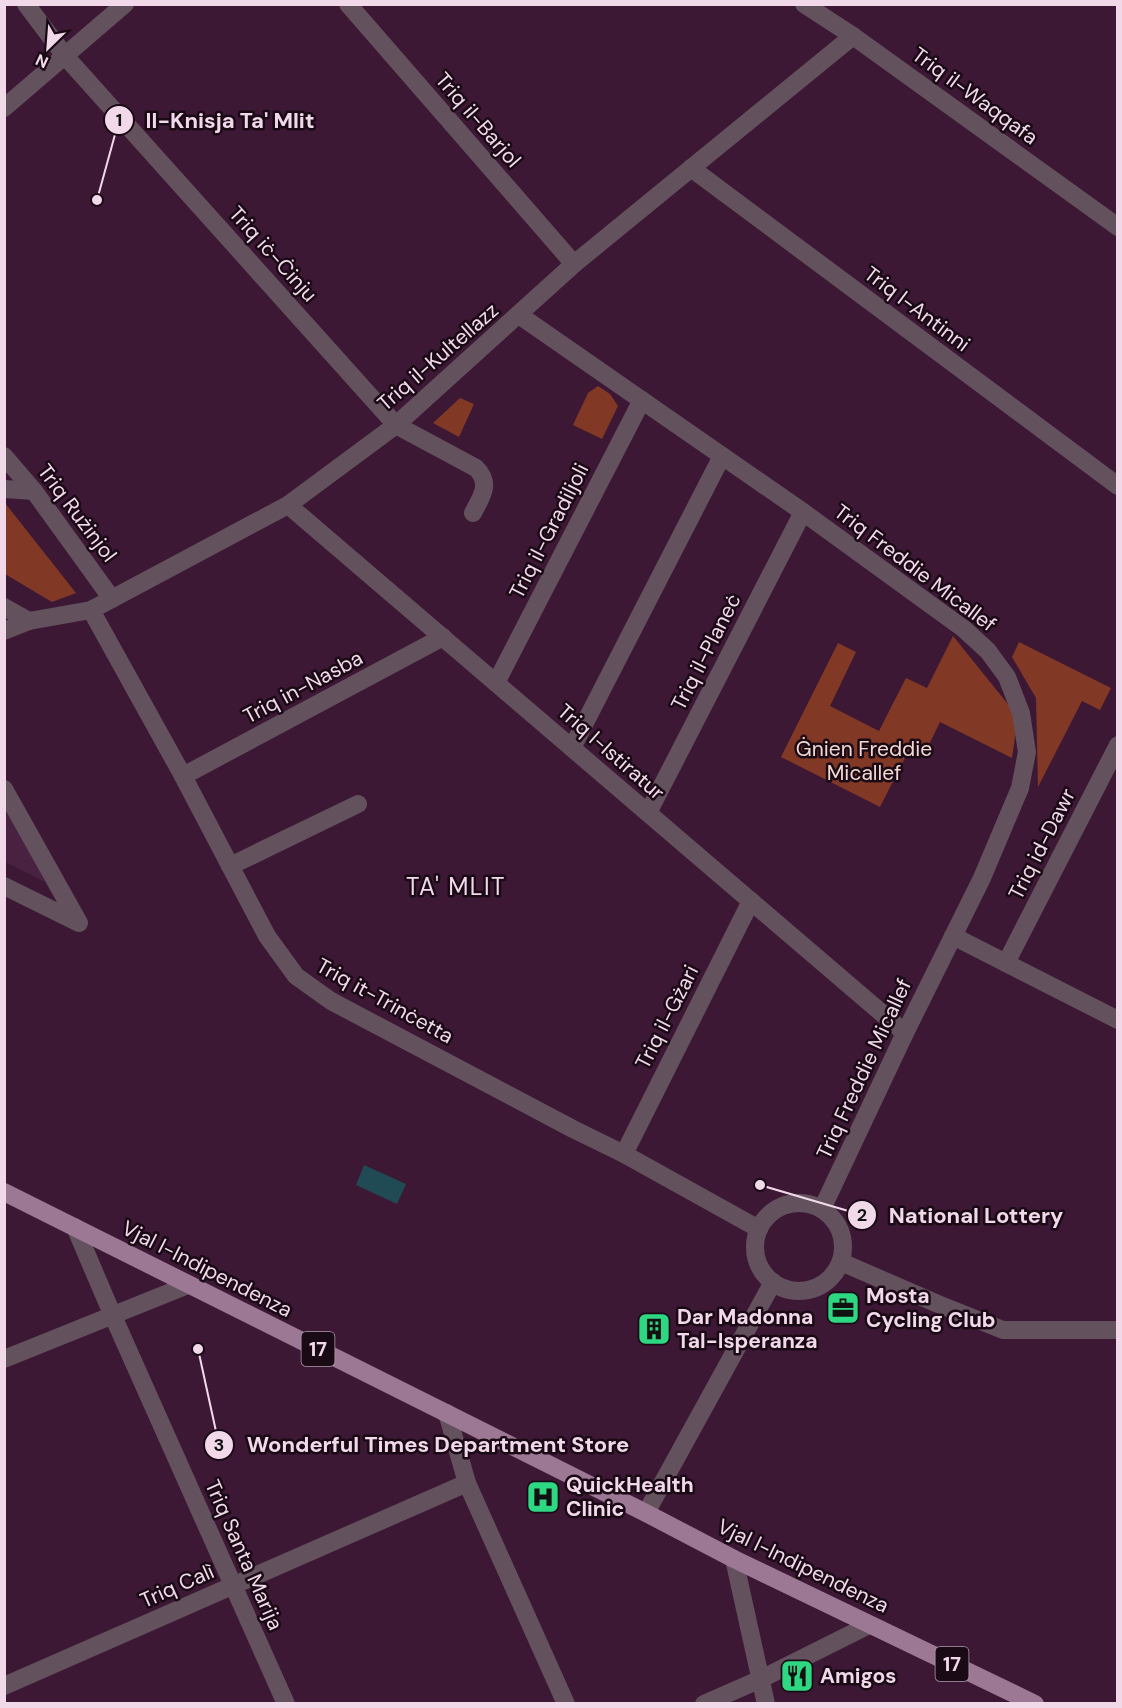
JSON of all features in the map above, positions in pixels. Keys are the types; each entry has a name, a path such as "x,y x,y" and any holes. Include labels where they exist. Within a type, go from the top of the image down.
{"main road":[{"name":"Vjal l-Indipendenza","path":"4,1192 734,1559 1035,1704"}],"street":[{"name":"Triq iċ-Ċinju","path":"26,4 65,56 396,424 476,468 483,475 485,483 483,492 473,513"},
{"path":"4,108 125,4"},
{"name":"Triq il-Barjol","path":"348,4 574,264"},
{"name":"Triq il-Waqqafa","path":"804,4 853,36 1118,228"},
{"name":"Triq il-Kultellazz","path":"4,631 29,621 91,610 288,505 396,424 574,264 853,36"},
{"name":"Triq l-Antinni","path":"690,168 1118,486"},
{"name":"Triq Freddie Micallef","path":"519,315 803,512 964,629 988,651 1007,676 1021,712 1027,752 1020,788 982,878 905,1033 822,1209"},
{"name":"Triq il-Gradiljoli","path":"496,683 642,400"},
{"name":"Triq Rużinjol","path":"4,456 34,491 112,599"},
{"path":"572,748 722,456"},
{"path":"4,489 34,491"},
{"name":"Triq l-Istiratur","path":"288,505 905,1033"},
{"name":"Triq il-Planeċ","path":"648,813 803,512"},
{"path":"4,607 29,621"},
{"name":"Triq it-Trinċetta","path":"91,610 183,776 267,936 296,976 331,1001 624,1154 759,1229"},
{"name":"Triq in-Nasba","path":"183,776 443,637"},
{"name":"Triq id-Dawr","path":"1006,963 1114,752"},
{"path":"4,789 79,923 4,886"},
{"path":"230,866 357,804"},
{"name":"Triq il-Gżari","path":"624,1154 751,901"},
{"path":"953,936 1118,1020"},
{"path":"793,1203 808,1203 822,1209 834,1219 841,1232 844,1247 841,1262 835,1274 825,1283 813,1289 799,1291 786,1289 773,1282 763,1272 757,1258 755,1244 759,1229 767,1217 779,1207 793,1203"},
{"name":"Triq Santa Marija","path":"75,1227 286,1704"},
{"path":"841,1262 1003,1330 1118,1330"},
{"path":"646,1513 773,1282"},
{"path":"4,1359 188,1285"},
{"path":"447,1413 467,1483 566,1704"},
{"name":"Triq Calì","path":"4,1686 467,1483"},
{"path":"734,1559 766,1704"},
{"path":"704,1704 761,1679 869,1624"}],"shaded area":[{"path":"5,798 45,882 5,862"},
{"path":"364,1165 406,1184 397,1204 356,1185"}],"green space":[{"path":"598,386 610,394 618,406 602,439 573,425 588,393"},
{"path":"460,398 474,404 459,437 433,423"},
{"path":"5,503 76,593 52,602 5,574"},
{"name":"Ġnien Freddie Micallef","path":"953,636 1011,708 1016,730 1012,758 940,722 924,755 910,748 880,807 781,757 838,643 856,652 830,706 879,731 906,678 927,688"},
{"path":"1019,642 1111,688 1100,710 1082,701 1038,787 1036,698 1012,657"}],"place":[{"name":"Il-Knisja Ta' Mlit","path":"97,200"},
{"name":"National Lottery","path":"760,1185"},
{"name":"Mosta Cycling Club","path":"843,1308"},
{"name":"Dar Madonna Tal-Isperanza","path":"654,1329"},
{"name":"Wonderful Times Department Store","path":"198,1349"},
{"name":"QuickHealth Clinic","path":"543,1497"},
{"name":"Amigos","path":"797,1676"}],"district":[{"name":"TA' MLIT","path":"456,887"}]}
